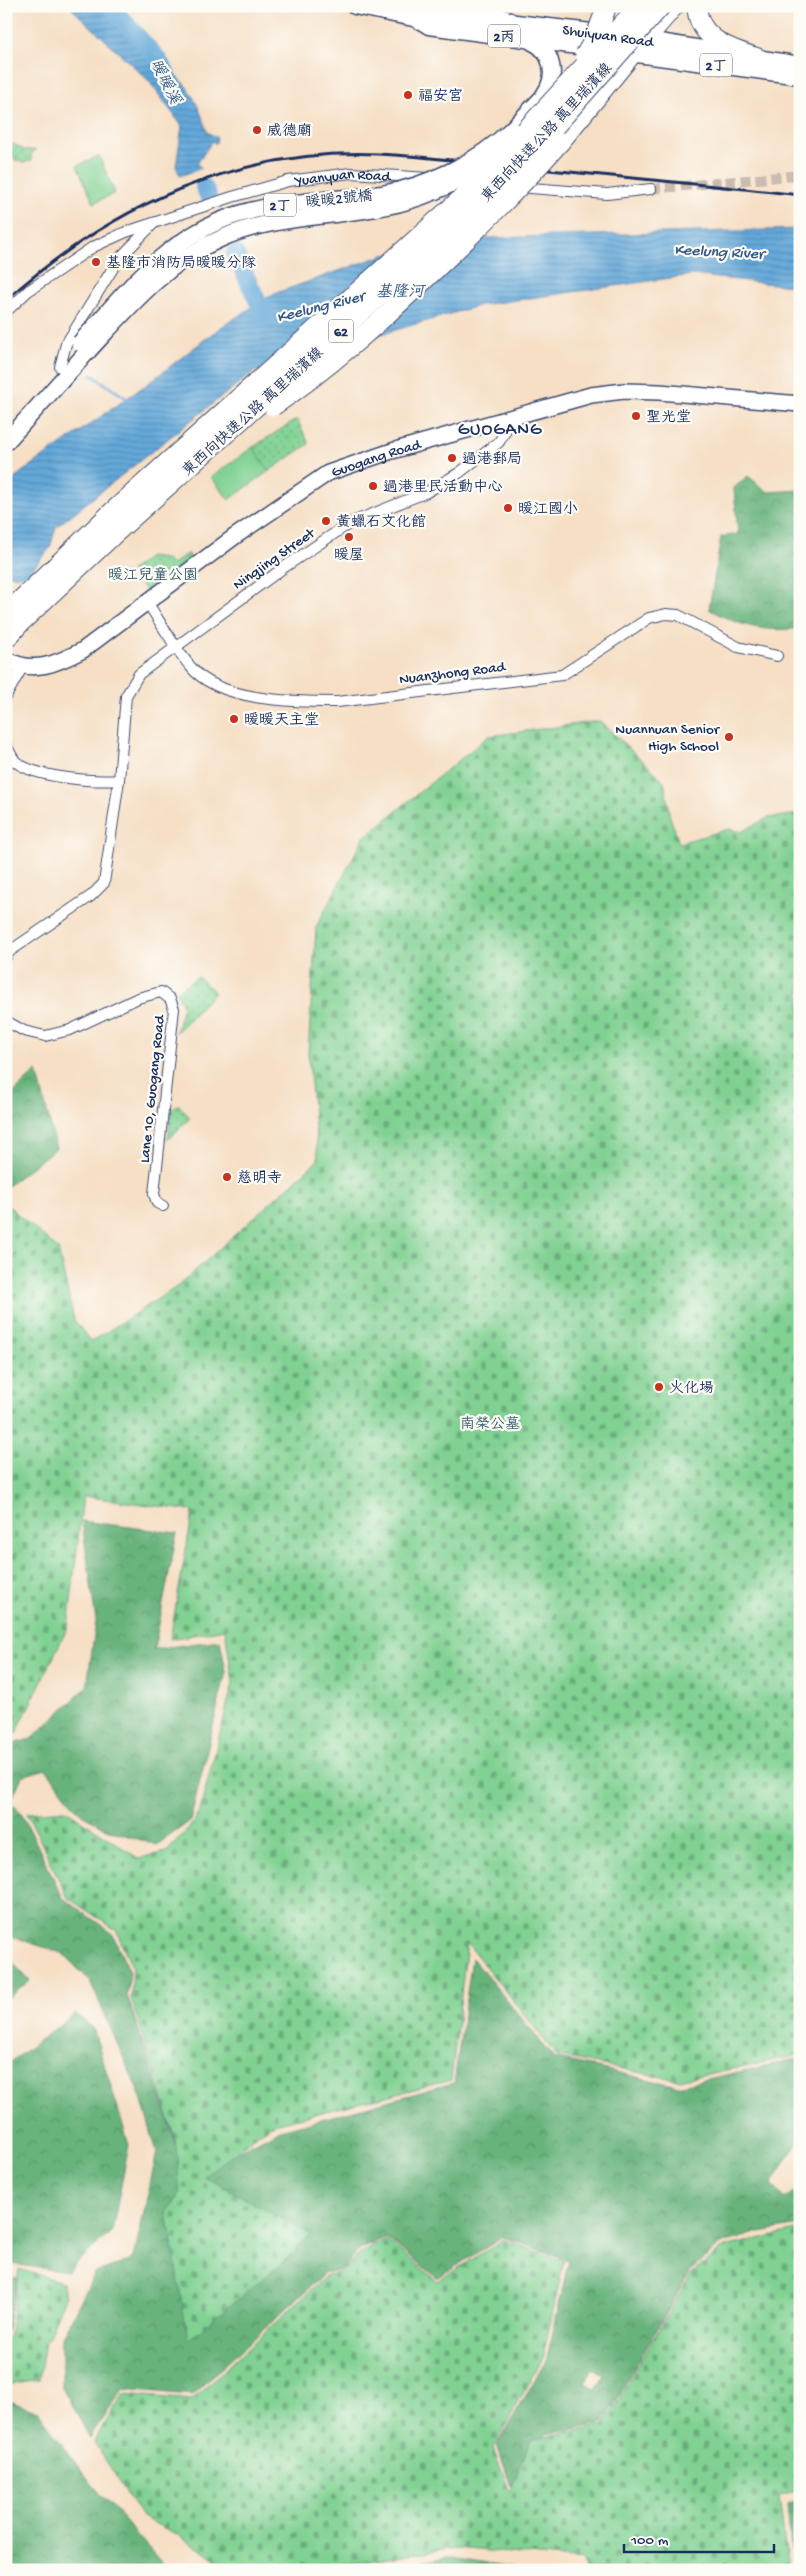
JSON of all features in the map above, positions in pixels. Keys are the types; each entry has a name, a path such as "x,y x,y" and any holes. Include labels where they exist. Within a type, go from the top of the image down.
{"highway":[{"path":"472,6 509,22"},
{"path":"516,138 586,53 600,26 607,6"},
{"path":"598,41 621,6"},
{"path":"598,41 630,6"},
{"name":"東西向快速公路 萬里瑞濱線","path":"6,614 112,513 425,233 639,6"},
{"name":"東西向快速公路 萬里瑞濱線","path":"6,640 21,622 112,536 459,224 549,133 661,6"},
{"path":"644,40 674,6"},
{"path":"697,6 702,27 711,37 758,58"},
{"path":"232,430 310,380 361,338 468,239 560,142 632,54"}],"main road":[{"name":"Shuiyuan Road","path":"356,6 509,22 598,41 632,54 800,76"},
{"name":"Shuiyuan Road","path":"419,12 429,26 524,39 644,40 800,65"},
{"path":"524,39 540,46 546,52 552,68 551,83 538,103"},
{"path":"632,54 644,40"},
{"name":"2丁","path":"516,138 538,103 598,41"},
{"name":"2丁","path":"516,138 632,54"},
{"name":"暖暖2號橋","path":"84,347 177,264 190,254 221,238 272,222 385,207 412,200 461,179 487,164 516,138"},
{"name":"2丁","path":"6,442 84,347"},
{"name":"Yuanyuan Road","path":"6,428 60,367 84,347"}],"street":[{"name":"Yuanyuan Road","path":"60,367 66,344 118,260 155,222 288,182 351,173 607,194 651,189"},
{"path":"6,312 28,291 93,246 155,222"},
{"name":"Guogang Road","path":"6,659 34,668 46,666 83,650 234,537 328,473 392,451 591,395 624,391 800,404"},
{"name":"Ningjing Street","path":"119,780 126,696 139,674 286,566 342,528 427,492 459,472 500,442 505,432 508,418"},
{"name":"Nuanzhong Road","path":"147,602 191,668 205,679 247,696 307,702 337,702 562,675 649,618 666,614 678,615 738,647 777,656"},
{"path":"6,696 23,666"},
{"path":"6,745 16,762 38,772 102,781 119,780 104,884 91,896 10,951 6,957"},
{"name":"Lane 10, Guogang Road","path":"6,1021 24,1030 45,1036 70,1030 138,998 161,992 170,999 174,1009 154,1194 157,1203 163,1206"}],"green space":[{"path":"11,143 25,150 36,150 31,154 32,160 24,163 15,160 7,146"},
{"path":"99,156 115,193 94,203 77,166"},
{"path":"297,419 309,444 269,471 253,447"},
{"path":"253,447 269,471 229,500 211,477"},
{"path":"748,476 768,492 800,490 800,628 776,630 753,627 731,620 709,609 721,537 738,534 734,488"},
{"name":"暖江兒童公園","path":"188,553 193,563 150,596 130,571 149,557 166,559 171,565"},
{"name":"南榮公墓","path":"600,721 664,781 670,817 679,843 729,829 741,832 767,818 800,814 800,2055 678,2080 557,2056 467,1943 451,2080 270,2125 204,2176 311,2235 297,2246 298,2250 188,2340 167,2212 180,2194 175,2138 131,1998 133,1969 116,1930 68,1898 27,1813 66,1810 138,1858 167,1852 193,1823 200,1810 233,1683 225,1629 170,1639 193,1511 83,1496 68,1627 15,1735 6,1730 6,1204 58,1249 74,1320 91,1342 178,1286 318,1160 308,1053 316,927 364,837 489,736"},
{"path":"198,977 215,992 176,1033 183,1006 176,991"},
{"path":"37,1071 56,1148 6,1187 6,1100"},
{"path":"178,1104 190,1118 168,1140 171,1111"},
{"path":"82,1521 177,1533 154,1649 220,1640 226,1672 190,1821 157,1845 106,1829 78,1811 46,1769 22,1776 11,1802 22,1814 63,1898 112,1933 130,1972 127,1995 187,2177 277,2131 454,2083 472,1958 554,2058 677,2086 800,2058 800,2139 772,2184 784,2199 800,2187 800,2225 759,2232 723,2243 691,2270 603,2423 545,2435 511,2486 497,2445 547,2359 569,2260 503,2237 437,2278 386,2237 359,2250 343,2268 325,2273 192,2395 123,2389 90,2438 62,2388 62,2337 95,2273 134,2258 157,2152 141,2098 90,1981 62,1953 6,1935 6,1746 31,1739 87,1687 96,1621","holes":["593,2369 604,2376 596,2389 585,2382"]},
{"path":"10,1960 30,1981 6,1999 6,1963"},
{"path":"75,2014 93,2028 129,2145 112,2231 67,2272 6,2263 6,2065"},
{"path":"800,2229 800,2489 779,2497 788,2570 585,2570 583,2560 456,2548 308,2570 234,2570 176,2534 142,2517 94,2442 123,2394 192,2400 326,2276 342,2270 361,2253 386,2239 437,2281 504,2240 564,2261 543,2356 493,2449 510,2492 530,2441 604,2425 691,2274 725,2247"},
{"path":"19,2269 62,2282 65,2297 44,2347 39,2380 6,2385 6,2339 9,2338"},
{"path":"6,2277 17,2278 6,2334"},
{"path":"6,2400 38,2411 84,2475 168,2570 6,2570"},
{"path":"800,2500 800,2570 793,2570 787,2505"},
{"path":"445,2557 523,2570 385,2570"}],"water":[{"path":"69,6 119,6 117,9 164,69 180,79 186,86 197,104 207,132 217,138 216,144 212,141 197,164 202,168 180,176 176,166 182,126 148,80"},
{"path":"800,229 800,287 692,275 481,305 253,372 56,527 50,548 27,576 6,575 6,488 19,474 150,382 218,329 273,294 384,255 487,238"}],"waterway":[{"name":"暖暖溪","path":"110,6 158,59 166,73 172,91"},
{"name":"暖暖溪","path":"204,187 208,195"},
{"name":"暖暖溪","path":"235,253 266,319"},
{"path":"92,375 129,400"}],"tunnel":[{"path":"651,189 800,175"}],"railway":[{"path":"6,300 46,267 88,237 132,211 178,190 225,173 275,161 326,155 397,155 800,195"}],"place":[{"name":"福安宮","path":"408,95"},
{"name":"威德廟","path":"257,130"},
{"name":"基隆市消防局暖暖分隊","path":"96,262"},
{"name":"聖光堂","path":"636,416"},
{"name":"過港郵局","path":"452,458"},
{"name":"過港里民活動中心","path":"373,486"},
{"name":"暖江國小","path":"508,508"},
{"name":"黃蠟石文化館","path":"326,521"},
{"name":"暖屋","path":"349,537"},
{"name":"暖暖天主堂","path":"234,719"},
{"name":"Nuannuan Senior High School","path":"729,737"},
{"name":"慈明寺","path":"227,1177"},
{"name":"火化場","path":"659,1387"}],"district":[{"name":"GUOGANG","path":"500,428"}],"water label":[{"name":"Keelung River","path":"719,250"},
{"name":"基隆河","path":"400,290"},
{"name":"Keelung River","path":"320,305"}]}
